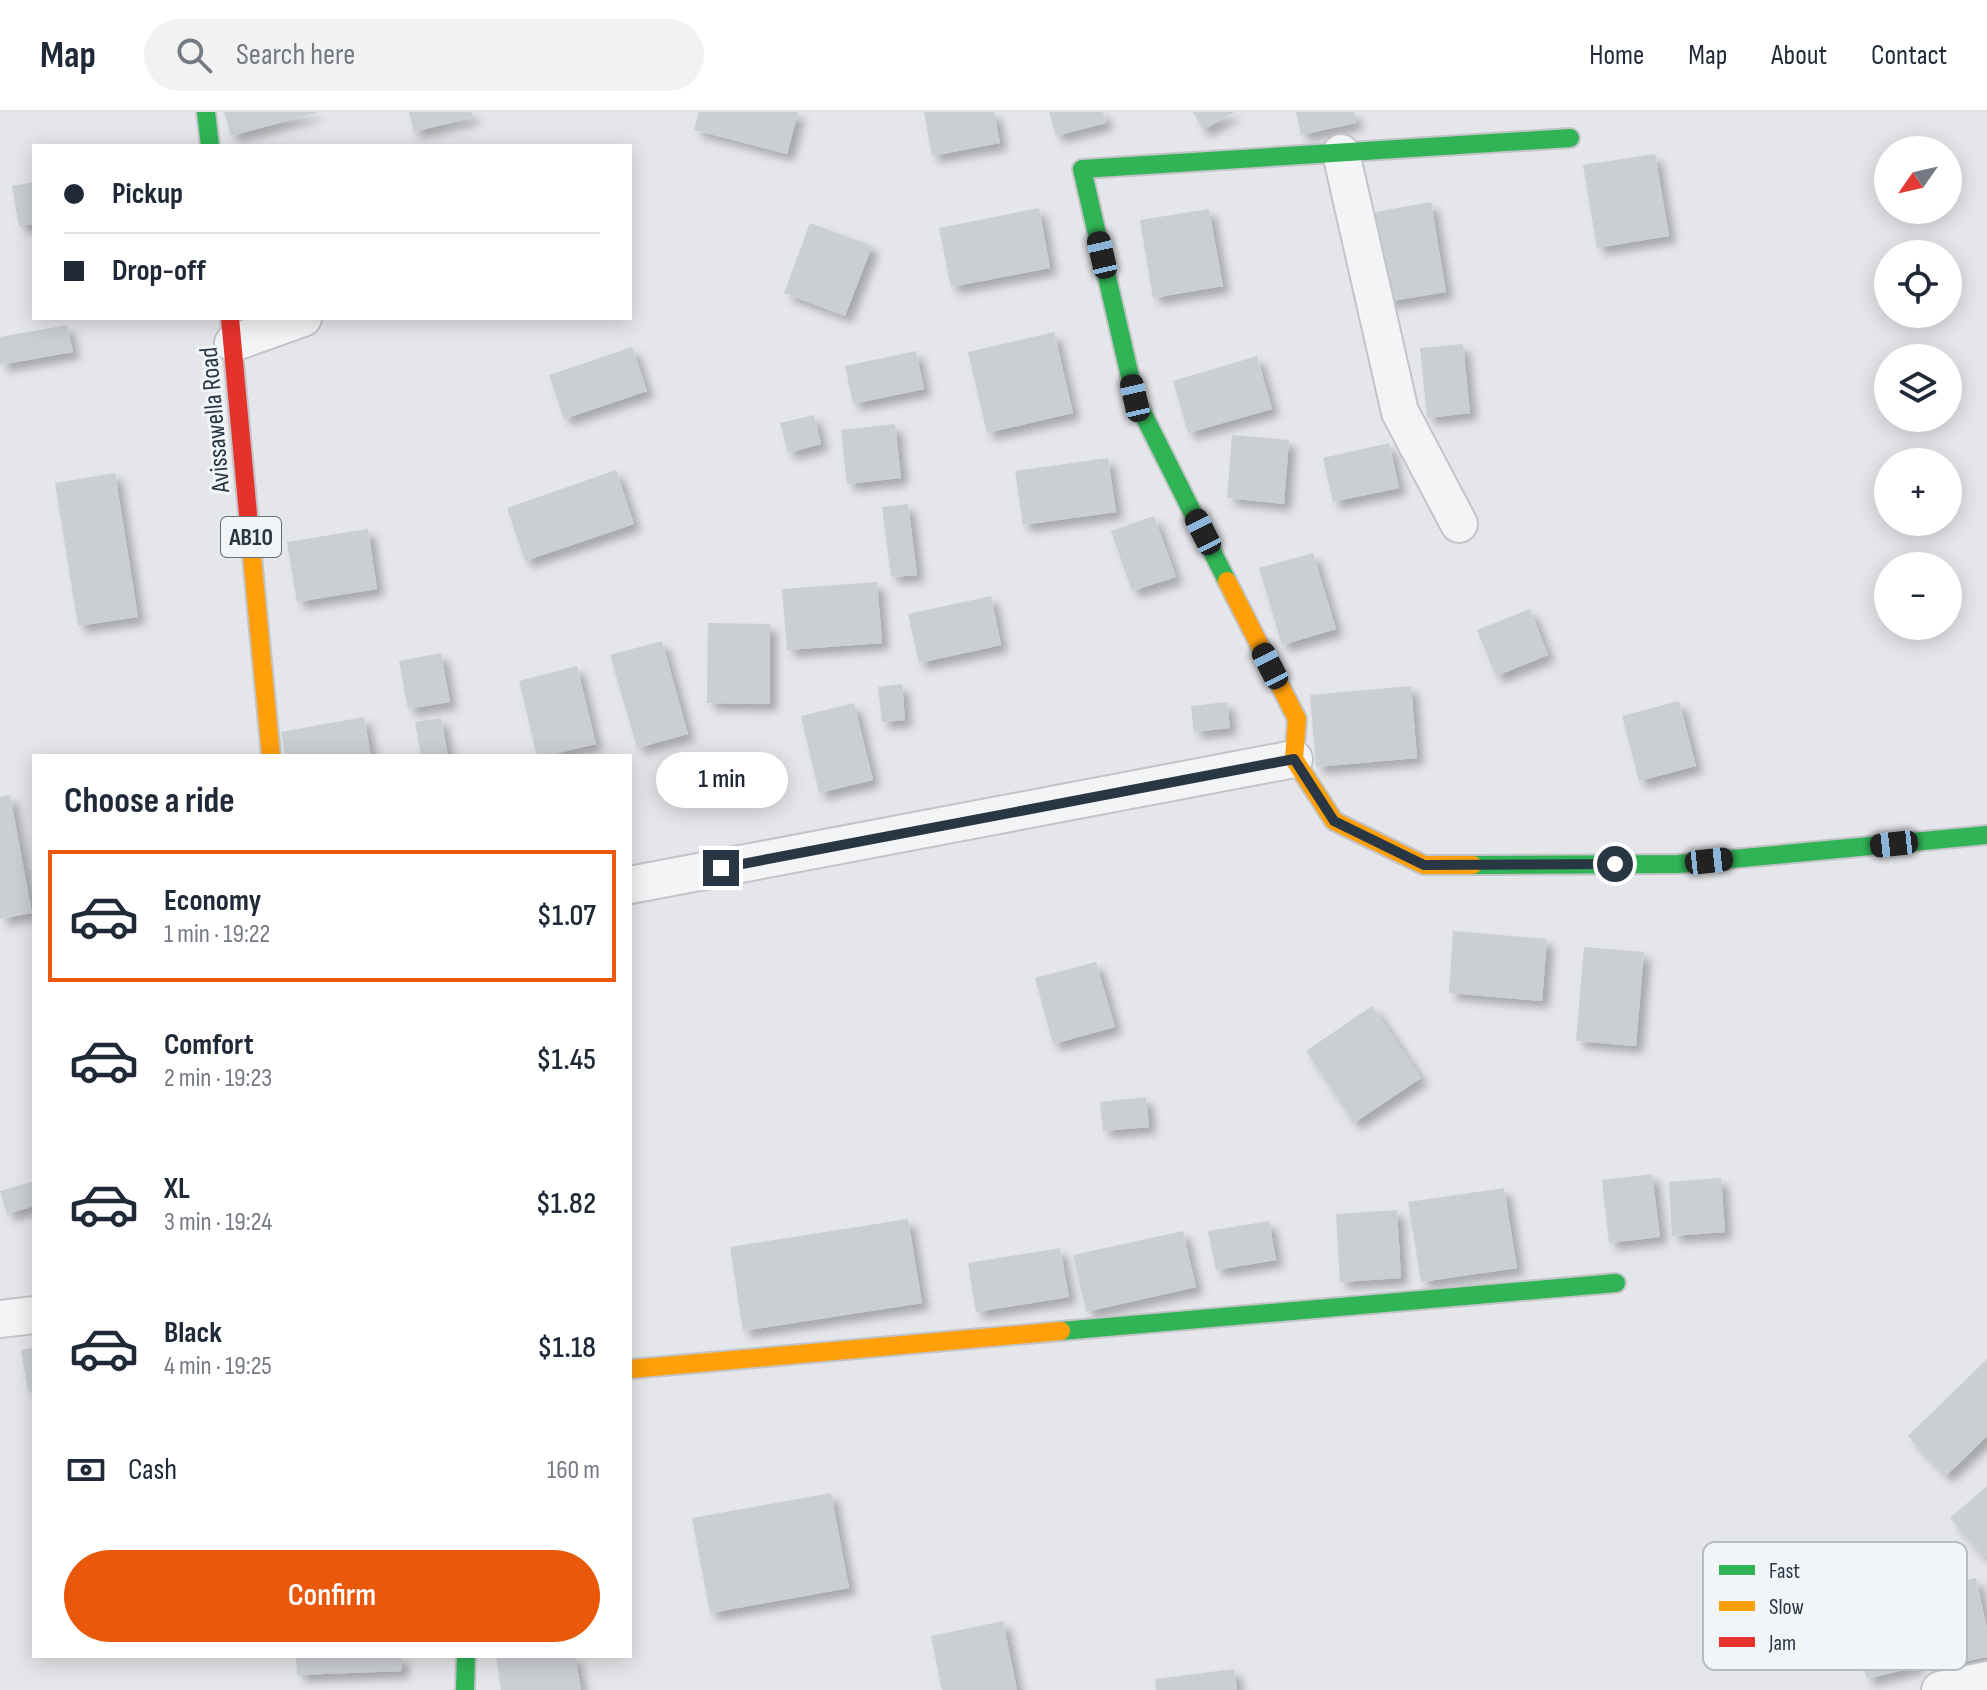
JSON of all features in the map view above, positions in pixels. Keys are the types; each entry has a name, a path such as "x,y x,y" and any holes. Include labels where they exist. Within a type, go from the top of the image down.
{"street":[{"path":"206,112 210,144"},
{"path":"1570,138 1082,169 1135,398 1297,719 1294,759 1334,821 1424,865 1678,864 1987,835"},
{"path":"1341,153 1400,412 1459,524"},
{"path":"231,330 291,320"},
{"name":"Avissawella Road","path":"231,330 271,754"},
{"path":"632,885 1294,759"},
{"path":"632,1369 1616,1283"},
{"path":"0,1319 32,1315"},
{"path":"465,1690 466,1658"},
{"path":"1940,1690 1987,1680"}],"building":[{"path":"224,112 316,112 316,113 231,136"},
{"path":"409,112 472,112 473,117 414,132"},
{"path":"699,112 798,112 787,154 694,130"},
{"path":"924,112 994,112 1000,143 932,156"},
{"path":"1049,112 1103,112 1106,123 1056,136"},
{"path":"1193,112 1235,112 1203,130"},
{"path":"1296,112 1354,112 1356,123 1301,135"},
{"path":"1655,154 1669,236 1597,248 1583,165"},
{"path":"32,182 32,224 19,226 12,186"},
{"path":"1431,202 1446,292 1386,302 1370,213"},
{"path":"1039,208 1050,268 951,287 939,228"},
{"path":"1209,209 1223,286 1153,298 1140,220"},
{"path":"810,223 872,246 845,316 784,293"},
{"path":"67,325 73,352 0,365 0,337"},
{"path":"1054,332 1073,413 987,433 968,352"},
{"path":"1463,344 1470,413 1427,418 1420,348"},
{"path":"632,347 647,391 564,419 549,375"},
{"path":"916,351 924,389 853,404 845,366"},
{"path":"1257,356 1272,409 1188,433 1173,381"},
{"path":"814,415 821,444 788,453 780,423"},
{"path":"895,424 901,478 847,484 841,430"},
{"path":"1232,435 1289,440 1284,504 1227,498"},
{"path":"1389,443 1399,488 1333,502 1323,458"},
{"path":"1108,458 1116,512 1023,525 1015,471"},
{"path":"616,470 634,524 525,561 507,508"},
{"path":"115,473 138,617 78,626 55,483"},
{"path":"908,504 917,575 891,577 882,507"},
{"path":"1154,516 1176,577 1132,591 1111,531"},
{"path":"368,529 377,589 297,602 287,542"},
{"path":"1313,553 1336,629 1282,645 1259,568"},
{"path":"877,582 882,643 787,650 782,589"},
{"path":"991,596 1001,645 919,663 908,614"},
{"path":"1530,609 1548,655 1496,676 1477,630"},
{"path":"708,623 770,624 770,704 707,703"},
{"path":"662,641 688,734 637,748 610,655"},
{"path":"441,653 450,702 408,709 399,661"},
{"path":"577,666 596,744 554,754 537,754 519,681"},
{"path":"902,684 905,720 882,722 878,687"},
{"path":"1411,686 1417,758 1316,767 1310,695"},
{"path":"1679,701 1696,766 1639,781 1622,716"},
{"path":"1227,702 1230,728 1194,732 1191,706"},
{"path":"854,703 873,780 819,793 801,716"},
{"path":"364,717 371,754 285,754 281,732"},
{"path":"441,718 448,754 421,754 415,722"},
{"path":"10,795 32,913 0,919 0,797"},
{"path":"1453,931 1547,939 1542,1001 1449,993"},
{"path":"1584,947 1644,952 1636,1046 1576,1041"},
{"path":"1096,962 1115,1027 1053,1044 1035,978"},
{"path":"1372,1006 1421,1078 1354,1123 1306,1051"},
{"path":"1146,1097 1149,1127 1103,1131 1100,1102"},
{"path":"1652,1174 1660,1237 1609,1243 1602,1180"},
{"path":"1721,1178 1725,1232 1672,1236 1669,1182"},
{"path":"32,1182 32,1207 7,1214 0,1191"},
{"path":"1504,1188 1517,1268 1421,1282 1408,1202"},
{"path":"1397,1210 1401,1278 1340,1282 1336,1214"},
{"path":"908,1219 922,1303 743,1331 730,1247"},
{"path":"1269,1221 1276,1260 1216,1270 1208,1231"},
{"path":"1183,1231 1196,1287 1086,1312 1073,1255"},
{"path":"1060,1248 1069,1297 976,1312 968,1263"},
{"path":"32,1348 32,1390 28,1391 21,1350"},
{"path":"1987,1359 1987,1436 1946,1476 1908,1436"},
{"path":"1987,1486 1987,1555 1985,1558 1950,1518"},
{"path":"831,1493 849,1588 710,1613 692,1518"},
{"path":"1976,1578 1987,1629 1987,1657 1967,1661 1967,1580"},
{"path":"1003,1621 1017,1690 942,1690 931,1636"},
{"path":"296,1658 402,1658 402,1671 297,1675"},
{"path":"496,1658 575,1658 581,1690 501,1690"},
{"path":"1234,1669 1237,1690 1156,1690 1155,1679"},
{"path":"1865,1670 1903,1670 1867,1679"}],"traffic: fast":[{"path":"206,112 210,144"},
{"path":"1227,581 1135,398 1082,169 1570,138"},
{"path":"1473,865 1678,864 1987,835"},
{"path":"1061,1331 1616,1283"},
{"path":"465,1690 466,1658"}],"traffic: slow":[{"path":"248,514 271,754"},
{"path":"1227,581 1297,719 1294,759 1334,821 1424,865 1473,865"},
{"path":"632,1369 1061,1331"}],"traffic: jam":[{"path":"230,320 248,514"}],"route":[{"path":"721,868 1294,759 1334,821 1424,865 1615,864"}]}
